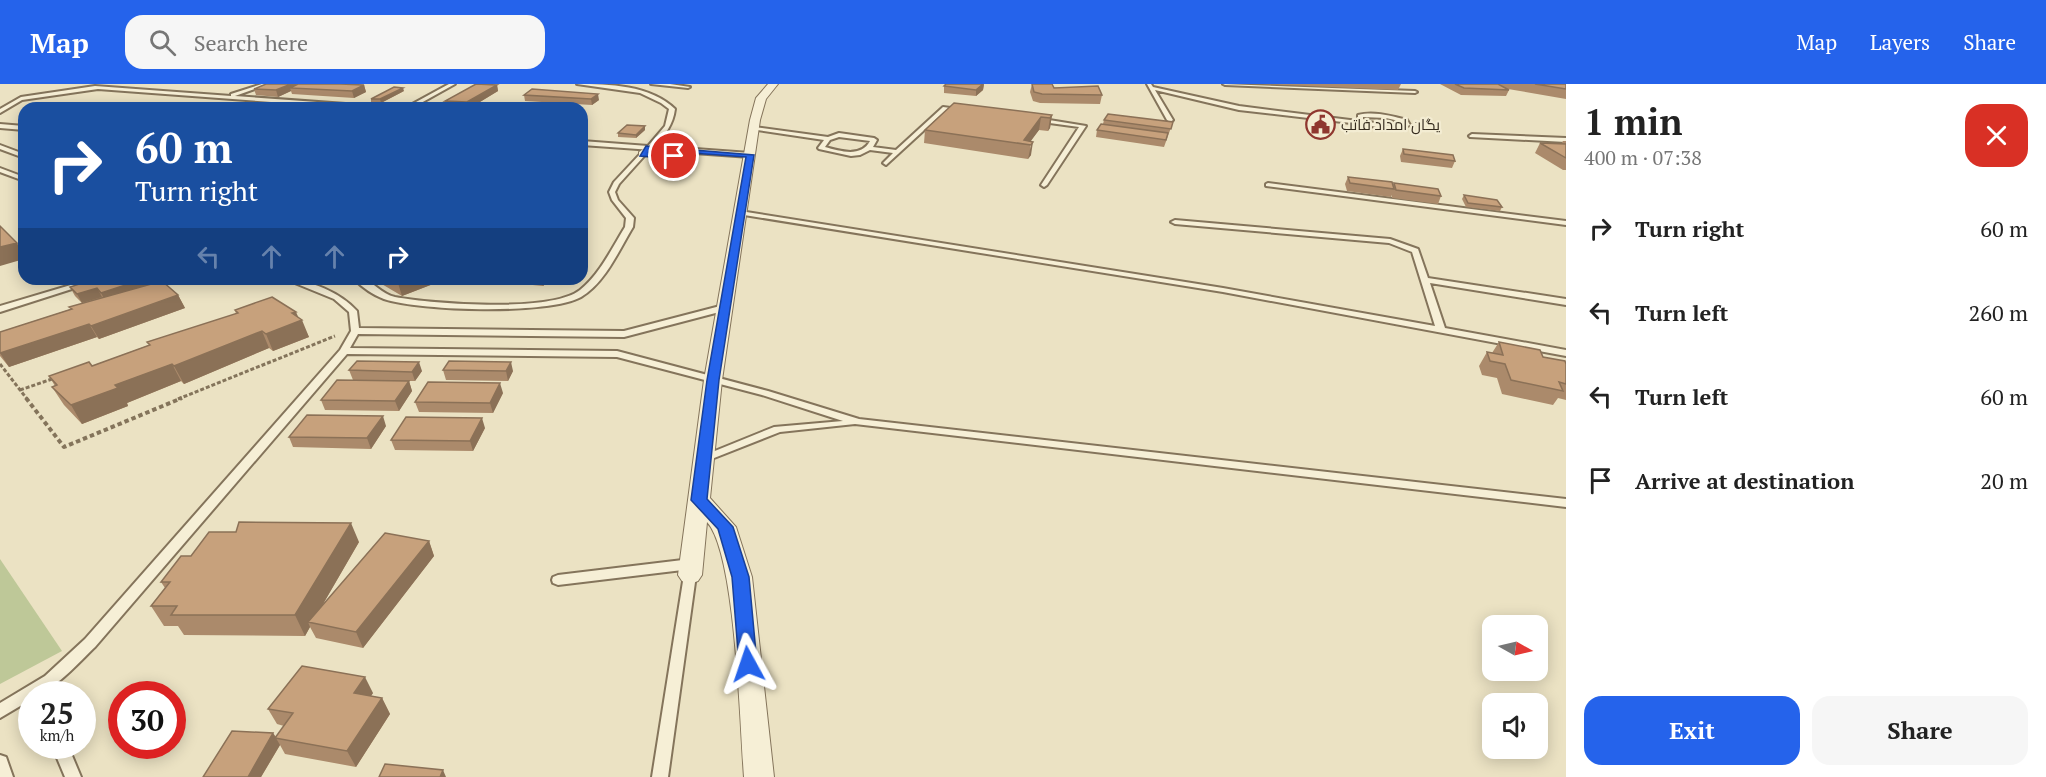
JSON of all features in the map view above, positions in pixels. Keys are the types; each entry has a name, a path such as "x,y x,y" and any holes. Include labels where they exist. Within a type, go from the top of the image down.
{"street":[{"path":"690,569 713,380 753,131 761,98 773,84"},
{"path":"699,500 725,527 740,577 759,777"}],"lane":[{"path":"0,111 21,99 118,84"},
{"path":"227,97 267,84"},
{"path":"419,102 453,84"},
{"path":"367,285 386,298 420,304 501,306 553,302 575,296 589,286 629,227 630,218 615,200 612,192 616,183 667,129 672,118 672,109 665,101 633,91 579,84"},
{"path":"653,84 688,87"},
{"path":"1225,84 1415,92"},
{"path":"1150,86 1164,86 1242,104 1360,116 1386,116 1407,123 1404,127 1393,128 1229,107 1164,86"},
{"path":"1150,86 1170,120"},
{"path":"95,87 293,102"},
{"path":"886,163 945,108 968,111"},
{"path":"1360,116 1360,120 1371,124"},
{"path":"1025,118 1083,126 1044,185"},
{"path":"0,126 18,128"},
{"path":"753,131 826,141"},
{"path":"839,135 874,140 869,148 857,154 821,148 826,141 839,135"},
{"path":"1472,136 1566,140"},
{"path":"588,144 646,151"},
{"path":"0,147 18,154"},
{"path":"869,148 897,152"},
{"path":"588,150 646,151 749,158"},
{"path":"0,170 18,177"},
{"path":"1268,185 1566,223"},
{"path":"740,213 1223,290 1566,353"},
{"path":"1175,222 1390,241 1415,251 1441,330"},
{"path":"1426,280 1566,302"},
{"path":"0,309 79,285"},
{"path":"50,681 90,643 344,351 355,331 353,311 336,297 305,285"},
{"path":"355,331 624,334 724,308"},
{"path":"344,351 616,354 765,393 858,422 1566,503"},
{"path":"704,459 778,429 858,422"},
{"path":"558,580 690,569 660,777"},
{"path":"0,711 18,702"},
{"path":"65,759 73,777"},
{"path":"0,762 5,777"}],"path":[{"path":"0,364 64,447 321,340 355,331"},
{"path":"20,390 63,375"}],"green space":[{"path":"0,559 62,651 0,684"}],"building":[{"path":"266,84 291,84 276,90 254,89"},
{"path":"298,84 364,85 352,91 290,88"},
{"path":"476,84 497,85 467,102 445,101"},
{"path":"946,84 983,84 976,90 944,86"},
{"path":"1032,84 1052,84 1054,88 1098,86 1102,95 1042,94 1034,92"},
{"path":"1455,84 1498,84 1509,90 1464,88"},
{"path":"1535,84 1566,84 1566,89"},
{"path":"394,87 403,88 380,99 371,99"},
{"path":"532,89 598,94 591,99 524,95"},
{"path":"954,103 1052,115 1050,118 1041,117 1024,140 1033,142 1031,145 925,130"},
{"path":"1108,114 1173,122 1171,129 1104,120"},
{"path":"1101,124 1168,133 1166,140 1097,130"},
{"path":"627,125 645,126 636,135 618,133"},
{"path":"1540,143 1566,144 1566,158"},
{"path":"1403,149 1453,155 1455,161 1404,154"},
{"path":"1348,177 1392,182 1394,189 1350,183"},
{"path":"1394,183 1438,189 1441,196 1396,190"},
{"path":"1464,195 1497,200 1502,207 1468,203"},
{"path":"0,226 17,243 0,247"},
{"path":"126,285 101,293 97,288 77,294 70,287"},
{"path":"148,285 167,285 178,295 91,326 89,324 0,353 0,332 72,309 69,307"},
{"path":"272,297 296,312 292,313 302,320 266,334 262,331 174,366 172,364 115,385 118,388 71,405 52,387 57,385 49,376 89,362 92,366 150,345 147,342 238,313 235,310"},
{"path":"1499,342 1540,350 1543,357 1565,361 1566,384 1559,382 1563,391 1511,380 1505,364 1490,361 1487,352 1503,355"},
{"path":"357,361 419,362 412,372 349,370"},
{"path":"449,361 511,362 506,371 443,370"},
{"path":"337,380 409,381 395,401 321,400"},
{"path":"428,382 500,383 490,403 415,402"},
{"path":"307,415 383,416 367,438 289,437"},
{"path":"406,417 482,418 470,441 391,440"},
{"path":"239,522 351,523 295,615 171,615 177,606 151,606 170,582 161,582 181,556 191,556 209,532 236,532"},
{"path":"385,533 429,541 356,632 308,622"},
{"path":"302,666 365,677 354,693 382,698 347,751 275,738 293,713 268,709"},
{"path":"232,731 273,733 248,777 203,777"},
{"path":"385,764 443,770 440,777 379,777"}],"place":[{"name":"یگان امداد فاتب","path":"1320,125"}],"route":[{"path":"674,156 643,154 649,148 750,155 713,380 699,500 725,527 740,577 748,664"}]}
